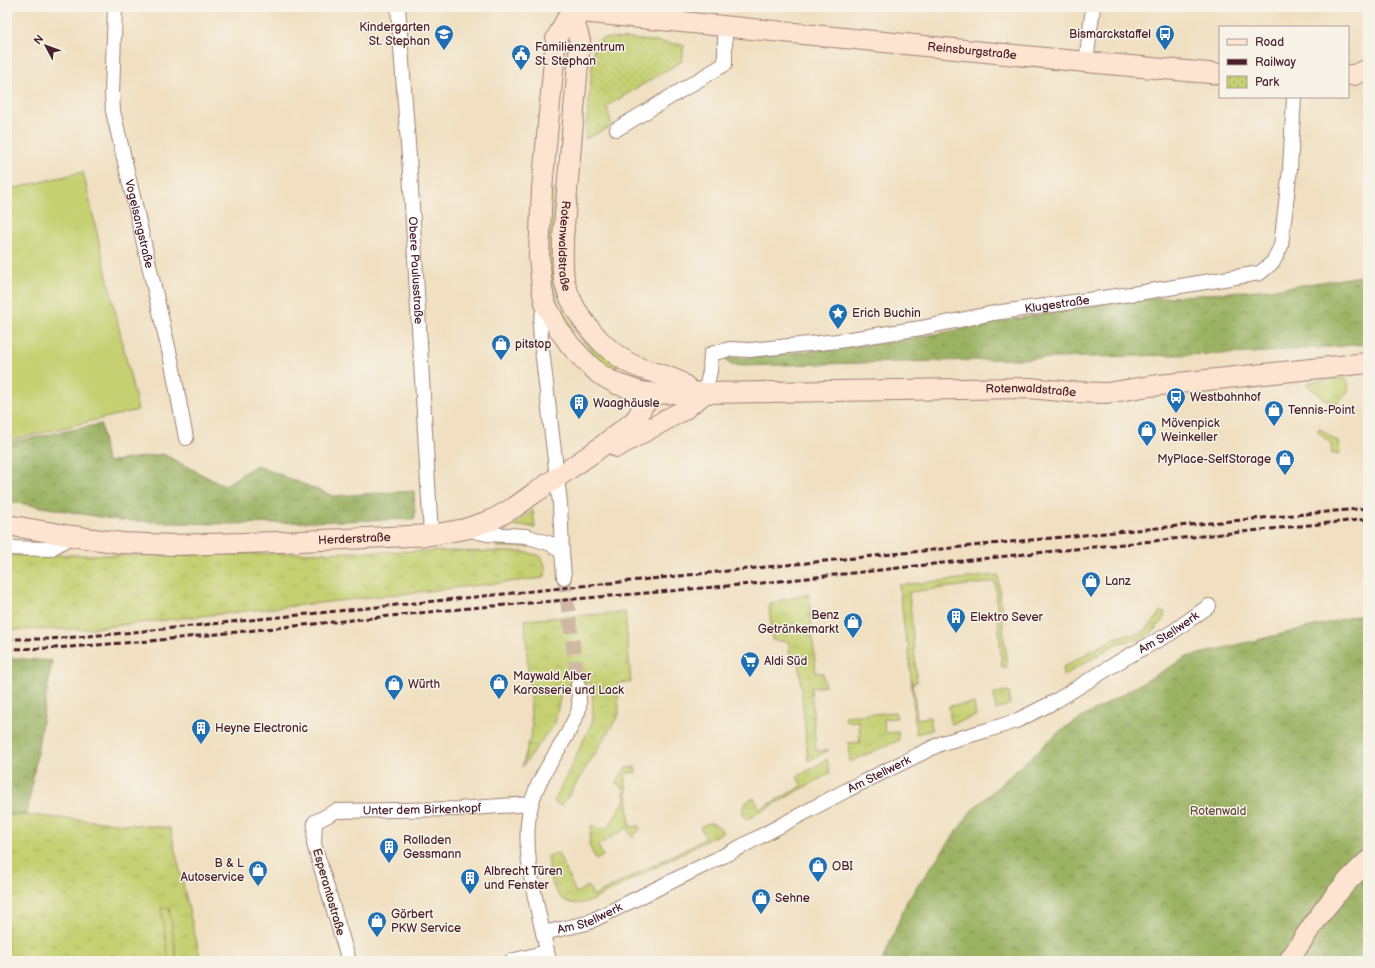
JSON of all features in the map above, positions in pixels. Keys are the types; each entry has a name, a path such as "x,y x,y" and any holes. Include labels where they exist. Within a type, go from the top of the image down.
{"main road":[{"name":"Reinsburgstraße","path":"571,9 725,27 1219,74"},
{"name":"Rotenwaldstraße","path":"571,9 580,41 563,238 562,264 565,286 582,320 597,337 614,352 629,363 680,382 698,393"},
{"name":"Rotenwaldstraße","path":"571,9 556,39 542,188 539,255 542,289 545,304 558,328 570,345 583,359 599,374 647,397 698,393 1029,388 1071,392 1107,393 1150,386 1368,363"},
{"path":"1349,76 1368,69"},
{"path":"542,188 552,179 560,181 568,188"},
{"path":"629,363 647,397"},
{"path":"594,452 608,451 623,445 682,411 698,393"},
{"name":"Herderstraße","path":"7,525 122,543 173,545 431,535 465,529 492,520 515,507 594,452 633,422 639,415 647,397"},
{"path":"1289,961 1320,914 1338,891 1368,861"}],"street":[{"name":"Vogelsangstraße","path":"115,7 112,94 113,111 172,364 186,438"},
{"name":"Obere Paulusstraße","path":"398,7 412,194 431,535"},
{"path":"1086,62 1093,7"},
{"path":"617,129 725,64 725,27"},
{"name":"Klugestraße","path":"698,393 710,371 711,354 730,349 750,350 838,341 921,328 994,312 1138,293 1260,273 1273,262 1281,246 1290,169 1294,98"},
{"name":"Rotenwaldstraße","path":"545,304 540,325 540,341 557,477"},
{"path":"557,477 564,577"},
{"path":"465,529 487,534 526,536 551,544 562,552"},
{"path":"7,548 50,549 72,536"},
{"name":"Am Stellwerk","path":"543,932 588,923 731,852 847,790 942,743 1016,721 1054,702 1125,658 1171,633 1209,606"},
{"path":"511,961 548,956 532,878 528,846 528,824 531,804 542,777 566,737 579,711 578,685"},
{"name":"Unter dem Birkenkopf","path":"315,822 336,811 456,809 531,804"},
{"name":"Esperantostraße","path":"315,822 314,844 349,961"}],"green space":[{"path":"600,39 633,39 684,45 682,61 607,106 612,126 585,139 594,46"},
{"path":"83,172 138,410 7,441 7,190"},
{"path":"552,188 557,192 553,238 556,276 618,366 615,369 600,360 570,326 556,296 549,272 547,253"},
{"path":"1368,275 1368,344 1253,353 742,366 731,365 726,361 728,357 746,358 892,342 1108,302 1282,288"},
{"path":"1345,378 1349,385 1347,392 1345,396 1336,403 1327,401 1307,385 1307,383 1310,382"},
{"path":"101,424 107,462 163,454 224,486 256,465 333,496 414,491 415,519 230,524 174,523 118,520 7,501 7,443"},
{"path":"1319,428 1338,442 1340,453 1332,454 1331,444 1318,432"},
{"path":"533,510 535,528 527,526 514,526 516,523"},
{"path":"525,543 529,544 530,547 496,547 496,546"},
{"path":"430,551 525,552 542,557 546,573 544,578 85,629 7,630 7,555 169,555"},
{"path":"998,575 1007,667 1002,667 995,582 909,592 917,682 913,683 917,719 930,717 932,730 916,734 908,642 906,642 899,585"},
{"path":"809,594 816,673 823,673 825,686 811,688 816,751 829,750 808,761 799,662 790,663 789,642 772,640 769,603"},
{"path":"1161,611 1164,612 1165,615 1159,625 1142,639 1118,643 1063,676 1063,667 1115,638 1144,631 1151,625"},
{"path":"625,612 631,682 618,683 619,715 562,806 554,802 593,720 592,683 562,687 555,723 522,767 532,731 525,620"},
{"name":"Rotenwald","path":"1368,613 1368,961 882,961 908,899 972,810 1061,730 1187,657"},
{"path":"7,658 52,661 27,815 7,815"},
{"path":"1009,691 1010,704 996,710 994,693"},
{"path":"974,703 976,716 951,724 949,706"},
{"path":"895,712 897,718 884,719 885,733 898,732 899,740 850,762 848,743 860,742 859,721 846,722 845,716"},
{"path":"827,759 830,773 746,820 742,811 746,802 754,798 760,809 802,786 797,777"},
{"path":"635,767 636,772 625,774 630,827 639,826 640,829 632,837 627,828 598,845 603,856 596,860 589,845 591,826 592,825 601,830 604,827 607,829 627,797 623,794 626,790 616,783 625,768"},
{"path":"7,815 27,815 170,828 201,961 7,961"},
{"path":"709,823 714,824 723,832 591,901 577,904 565,901 556,891 553,884 548,856 558,853 576,893 588,886 594,896 706,838 700,827"},
{"path":"161,908 169,908 177,961 169,961"}],"tunnel":[{"path":"564,577 578,685"}],"railway":[{"path":"7,639 49,639 114,634 1010,542 1368,508"},
{"path":"7,649 55,648 150,641 448,610 762,583 1368,519"}],"place":[{"name":"Kindergarten St. Stephan","path":"444,51"},
{"name":"Bismarckstaffel","path":"1165,51"},
{"name":"Familienzentrum St. Stephan","path":"521,71"},
{"name":"Erich Buchin","path":"838,330"},
{"name":"pitstop","path":"501,361"},
{"name":"Westbahnhof","path":"1176,414"},
{"name":"Waaghäusle","path":"579,420"},
{"name":"Tennis-Point","path":"1274,427"},
{"name":"Mövenpick Weinkeller","path":"1147,447"},
{"name":"MyPlace-SelfStorage","path":"1285,476"},
{"name":"Lanz","path":"1091,598"},
{"name":"Elektro Sever","path":"956,634"},
{"name":"Benz Getränkemarkt","path":"853,639"},
{"name":"Aldi Süd","path":"750,678"},
{"name":"Maywald Alber Karosserie und Lack","path":"499,700"},
{"name":"Würth","path":"394,701"},
{"name":"Heyne Electronic","path":"201,745"},
{"name":"Rolladen Gessmann","path":"389,864"},
{"name":"OBI","path":"818,883"},
{"name":"B & L Autoservice","path":"258,887"},
{"name":"Albrecht Türen und Fenster","path":"470,895"},
{"name":"Sehne","path":"761,915"},
{"name":"Görbert PKW Service","path":"377,938"}]}
